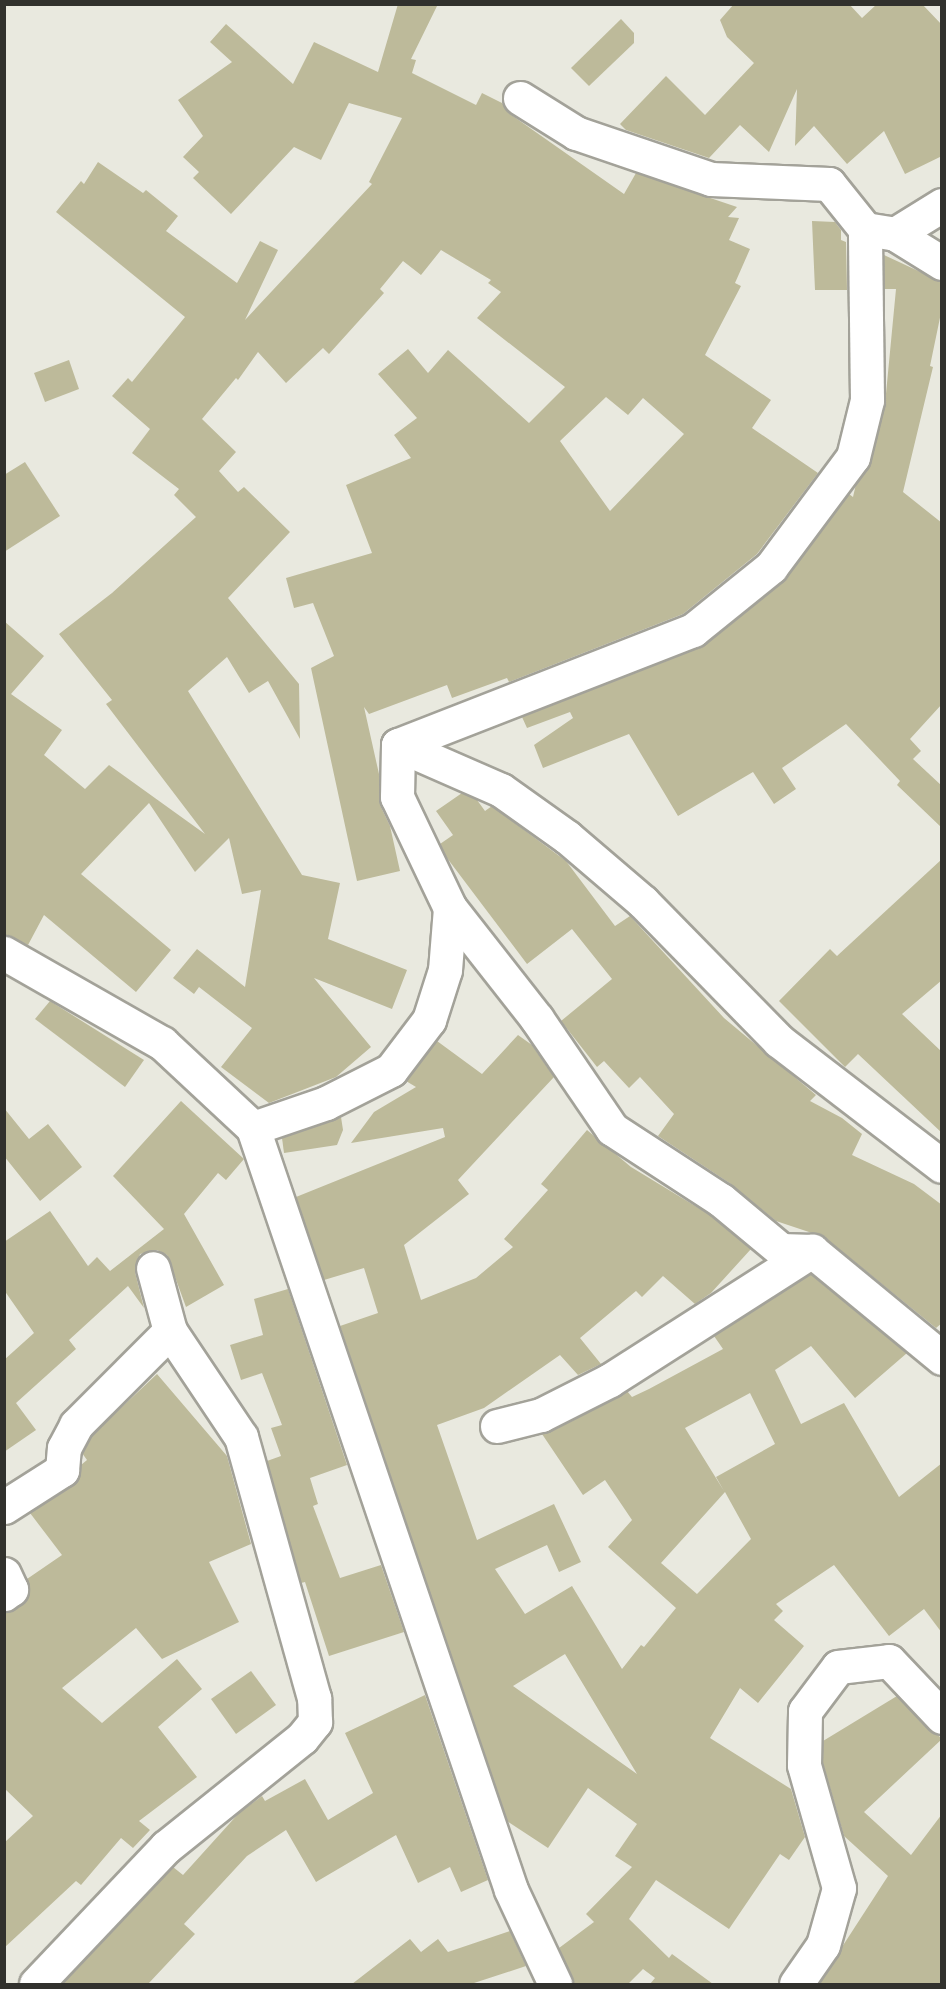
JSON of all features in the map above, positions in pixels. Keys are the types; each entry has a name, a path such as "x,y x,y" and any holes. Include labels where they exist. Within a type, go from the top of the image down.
{"street":[{"path":"520,98 576,133 711,179 829,184 880,232 942,263"},
{"path":"880,232 942,205"},
{"path":"398,745 693,630 771,567 853,457 867,400 880,232"},
{"path":"398,745 397,797 450,908 537,1019 612,1129 721,1200 780,1250 812,1251 942,1358"},
{"path":"398,745 501,790 567,837 644,902 779,1041 942,1167"},
{"path":"253,1128 326,1103 391,1070 429,1020 445,970 450,908"},
{"path":"4,953 162,1043 253,1128 511,1890 555,1984"},
{"path":"497,1426 541,1415 610,1380 812,1251"},
{"path":"36,1984 166,1847 302,1738 315,1722 314,1698 241,1437 170,1331 153,1268"},
{"path":"4,1506 62,1470 64,1448 76,1425 170,1331"},
{"path":"4,1574 11,1589 4,1594"},
{"path":"796,1984 823,1945 839,1888 804,1765 805,1711 838,1667 889,1661 942,1717"}],"building":[{"path":"398,4 438,4 411,59 416,60 412,73 476,105 482,93 502,103 510,114 624,194 636,173 737,207 728,217 739,218 729,240 750,249 735,283 741,286 705,355 771,400 752,428 818,473 757,554 683,614 509,682 507,678 452,698 447,685 369,714 364,707 379,774 380,805 390,826 400,871 357,881 311,668 334,656 313,603 294,608 286,578 372,553 346,485 411,458 394,435 417,418 378,374 408,349 428,373 448,350 529,423 565,387 477,318 501,292 488,283 491,280 441,250 421,275 403,261 380,289 384,293 329,354 323,348 286,383 258,352 238,380 236,378 202,419 236,452 219,471 238,492 244,487 290,532 228,598 299,684 300,739 268,681 249,693 227,657 188,691 302,875 340,883 328,939 407,970 392,1009 314,978 371,1047 336,1077 269,1103 221,1067 252,1028 199,987 194,994 173,978 197,949 245,987 261,890 242,894 229,838 195,872 149,803 81,874 171,950 136,992 44,915 28,945 4,934 4,621 44,656 11,694 62,730 44,755 85,789 109,765 205,834 106,704 112,700 59,634 112,593 196,517 174,495 179,489 132,453 150,429 112,396 128,378 132,382 185,317 56,212 81,181 84,184 98,162 143,193 146,190 178,216 166,231 237,283 260,241 278,250 245,320 372,184 369,182 402,118 349,103 321,160 294,147 231,214 193,178 199,172 183,157 203,136 178,100 232,62 210,42 226,24 293,84 314,42 378,72","holes":["606,397 628,415 643,398 684,434 610,511 560,441"]},
{"path":"734,4 849,4 862,18 877,4 922,4 942,25 942,156 905,174 884,131 847,164 814,126 795,146 797,89 769,152 740,125 709,158 626,130 620,124 666,76 705,115 754,63 727,37 720,20"},
{"path":"621,19 634,33 634,43 589,86 571,68"},
{"path":"812,221 835,222 841,230 841,240 846,242 847,290 815,290"},
{"path":"884,255 942,282 942,308 930,366 933,367 903,492 942,523 942,704 910,739 921,751 913,759 942,786 942,828 897,785 900,781 846,724 782,768 796,789 774,804 753,772 678,816 629,734 543,768 534,745 573,718 570,712 527,728 522,717 704,645 783,581 849,494 853,497 856,484 871,461 885,404 896,289 884,289"},
{"path":"69,360 79,389 45,402 34,373"},
{"path":"25,462 60,516 4,552 4,475"},
{"path":"462,793 477,800 485,811 492,806 566,861 615,926 630,916 724,1018 816,1095 810,1101 842,1118 862,1134 852,1155 914,1184 942,1205 942,1323 936,1328 824,1237 776,1221 731,1184 658,1136 674,1114 640,1077 629,1088 604,1061 597,1067 561,1021 612,979 572,929 527,964 447,858 440,844 453,835 436,811"},
{"path":"942,859 942,980 902,1014 942,1052 942,1133 858,1054 845,1067 779,1001 830,949 837,956"},
{"path":"50,1001 144,1060 125,1087 35,1019"},
{"path":"518,1035 532,1045 554,1077 458,1180 469,1194 404,1245 421,1300 476,1278 513,1247 504,1239 548,1190 541,1184 587,1130 631,1167 710,1215 751,1249 711,1293 695,1304 663,1276 642,1297 636,1291 580,1338 601,1364 578,1375 560,1355 484,1408 437,1425 477,1540 554,1504 581,1562 559,1572 547,1545 495,1569 525,1614 572,1586 622,1669 641,1645 644,1647 676,1608 608,1547 632,1520 605,1480 583,1495 542,1434 627,1391 632,1397 723,1349 714,1336 811,1274 907,1353 855,1398 811,1346 775,1370 801,1424 844,1403 899,1497 942,1463 942,1633 924,1609 889,1636 834,1565 776,1604 783,1611 774,1620 804,1646 758,1703 740,1688 710,1738 791,1789 805,1837 789,1860 780,1854 729,1929 656,1880 629,1919 669,1958 672,1954 713,1984 650,1984 655,1978 643,1969 628,1984 574,1984 559,1948 594,1922 586,1914 632,1867 615,1856 637,1824 588,1788 548,1848 507,1821 340,1326 378,1313 364,1268 324,1280 296,1197 445,1137 443,1128 351,1143 374,1112 416,1087 406,1081 437,1041 482,1074","holes":["750,1393 775,1444 716,1477 724,1491 685,1428","725,1492 751,1539 697,1594 661,1563","565,1654 637,1774 513,1686"]},
{"path":"181,1101 244,1159 226,1180 218,1173 184,1214 224,1285 186,1307 167,1255 157,1250 140,1254 135,1272 144,1308 128,1286 69,1340 76,1349 16,1403 36,1430 4,1452 4,1360 34,1333 4,1290 4,1242 50,1211 88,1266 97,1257 110,1271 164,1229 113,1176"},
{"path":"4,1108 29,1139 48,1124 82,1167 40,1201 4,1156"},
{"path":"341,1117 343,1130 337,1145 284,1153 282,1138"},
{"path":"288,1289 347,1465 310,1478 318,1504 313,1506 340,1578 381,1565 404,1632 329,1656 305,1582 301,1583 267,1461 281,1456 271,1428 282,1425 262,1373 241,1380 230,1345 263,1335 254,1299"},
{"path":"157,1374 227,1456 251,1544 209,1562 239,1622 162,1659 136,1628 62,1688 102,1723 177,1659 202,1689 158,1727 197,1777 139,1821 150,1830 133,1848 121,1838 81,1885 76,1881 4,1948 4,1843 33,1816 4,1788 4,1613 27,1598 27,1579 62,1555 30,1513 78,1480 81,1465 87,1460 82,1453 91,1436"},
{"path":"251,1671 276,1705 236,1734 211,1699"},
{"path":"425,1695 488,1880 461,1892 450,1867 418,1883 396,1835 316,1882 286,1830 247,1856 184,1924 195,1934 148,1984 61,1984 173,1867 183,1875 239,1813 262,1796 265,1801 305,1779 328,1820 373,1793 345,1733"},
{"path":"897,1696 942,1739 864,1812 911,1855 942,1814 942,1984 818,1984 888,1876 844,1836 823,1763 823,1741"},
{"path":"510,1931 526,1966 471,1984 352,1984 410,1939 421,1952 438,1939 448,1952"}]}
